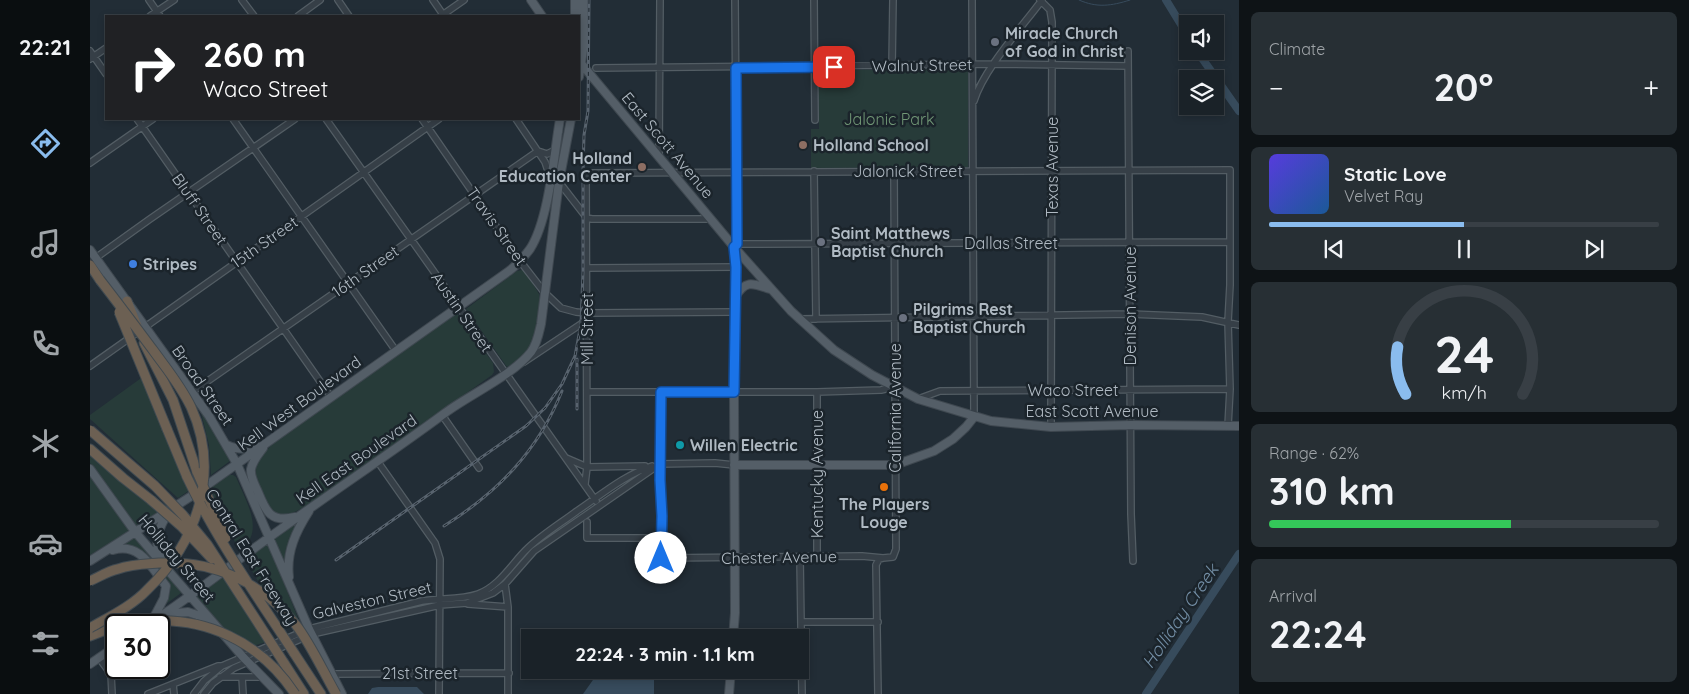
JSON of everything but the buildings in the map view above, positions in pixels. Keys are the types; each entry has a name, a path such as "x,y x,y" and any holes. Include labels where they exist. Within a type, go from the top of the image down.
{"highway":[{"path":"90,628 113,615 146,592 174,561 196,518 202,495 204,472 198,428 191,407 180,387 100,280 92,262"},
{"name":"Central East Freeway","path":"100,280 124,321 167,430 203,510 241,574 322,694"},
{"path":"127,301 142,328 173,400 197,472 224,535 256,596"},
{"name":"Central East Freeway","path":"90,430 155,486 207,544 304,694"},
{"path":"90,449 181,526 237,590"},
{"path":"90,582 117,569 140,564 179,562 205,565 236,575 280,606 297,626 336,694"},
{"path":"170,621 188,622 216,630 242,642 267,662 296,694"},
{"path":"90,636 105,630"},
{"path":"285,665 296,694"}],"main road":[{"path":"531,0 541,15"},
{"path":"575,0 575,15"},
{"path":"580,62 583,0"},
{"name":"East Scott Avenue","path":"580,62 772,290 799,319 834,350 872,375 918,399 991,421 1051,427 1131,425 1239,426"},
{"name":"Kell West Boulevard","path":"90,561 136,533 237,464 509,271 520,261 530,248 541,226 560,120"},
{"name":"Kell East Boulevard","path":"164,614 190,597 268,538 378,462 465,398 505,374 531,352 542,324 544,292 559,182 571,120"},
{"path":"734,629 734,312 736,246"},
{"path":"90,250 92,262 127,301"},
{"path":"735,298 742,286 752,284 772,290"},
{"name":"Broad Street","path":"142,328 192,392 227,445 310,631"},
{"name":"Galveston Street","path":"734,465 895,465 934,450 953,439 974,417"},
{"path":"269,441 254,461 251,471 261,502 265,510 272,516 285,519 299,516"},
{"path":"227,445 240,450 249,450 262,446"},
{"name":"Holliday Street","path":"90,469 136,533 210,620 264,677"},
{"path":"289,584 288,569 292,544 310,508"},
{"path":"165,567 159,554 157,535 169,511"},
{"path":"104,553 120,548 136,550 143,557 166,586 164,598 155,614"},
{"path":"168,614 188,612 210,620"},
{"name":"Central East Freeway","path":"310,631 342,694"},
{"path":"90,664 105,654"},
{"path":"264,677 279,694"},
{"path":"729,694 730,679"}],"street":[{"path":"149,0 159,14 174,0"},
{"path":"242,0 253,15"},
{"path":"299,15 320,0"},
{"path":"338,0 348,15"},
{"path":"433,0 442,15"},
{"path":"444,15 464,0"},
{"path":"659,156 660,0"},
{"path":"735,0 736,246"},
{"path":"814,0 815,120"},
{"path":"892,66 893,0"},
{"path":"972,0 974,417"},
{"path":"972,108 979,88 994,64 1041,0"},
{"name":"Texas Avenue","path":"1041,0 1051,14 1051,427"},
{"path":"105,49 91,56 105,73"},
{"name":"Denison Avenue","path":"1128,51 1131,514 1133,561"},
{"name":"Walnut Street","path":"596,68 994,64 1128,66"},
{"name":"Bluff Street","path":"138,120 332,397"},
{"path":"91,160 151,120"},
{"path":"233,120 396,351"},
{"path":"92,262 188,192 294,120"},
{"name":"Austin Street","path":"327,120 599,505"},
{"name":"Travis Street","path":"423,120 520,261 544,292 561,308 587,316"},
{"name":"15th Street","path":"90,366 438,120"},
{"path":"517,120 545,162 550,179"},
{"path":"538,151 547,154 555,150"},
{"name":"16th Street","path":"192,392 538,151"},
{"name":"Jalonick Street","path":"586,173 1230,170 1230,242"},
{"path":"814,171 816,319"},
{"name":"California Avenue","path":"894,172 896,549 894,555"},
{"name":"Mill Street","path":"585,484 587,467 586,173"},
{"path":"559,182 587,218 592,220 711,218"},
{"path":"557,199 565,195 570,197"},
{"path":"1228,426 1230,389 1228,322 1230,242"},
{"name":"Dallas Street","path":"736,246 894,243 1230,242"},
{"path":"587,268 736,267"},
{"path":"505,374 581,324 587,316 596,313 734,312"},
{"path":"799,319 1130,314 1202,317 1239,325"},
{"path":"587,392 817,392 881,390 894,387"},
{"name":"Waco Street","path":"918,399 940,391 1230,389"},
{"path":"587,522 587,538 661,538 661,392"},
{"name":"Kentucky Avenue","path":"817,392 817,557"},
{"path":"442,416 479,468"},
{"name":"Galveston Street","path":"566,458 587,467 652,466"},
{"path":"378,462 436,548 440,559 439,694"},
{"name":"Galveston Street","path":"194,694 204,681 222,666 245,659 310,631 440,598 462,598 480,594 508,572 527,549 638,470 660,464 715,463 734,465"},
{"name":"Galveston Street","path":"310,631 440,605 467,604 493,593 505,584 534,551 660,464"},
{"name":"Chester Avenue","path":"661,538 661,558 870,556 889,559 894,555"},
{"name":"Kentucky Avenue","path":"800,557 802,694"},
{"path":"878,694 876,564 879,559 883,558"},
{"path":"505,584 508,607 508,694"},
{"path":"467,604 508,607"},
{"path":"802,622 878,622"},
{"path":"99,658 111,674 112,694"},
{"name":"Galveston Street","path":"204,694 220,677 245,659"},
{"path":"148,694 222,666"},
{"name":"21st Street","path":"331,674 508,673"},
{"path":"220,677 264,677"},
{"path":"242,677 243,694"},
{"path":"173,684 174,694"}],"green space":[{"name":"Jalonic Park","path":"968,69 968,167 811,168 811,129 819,129 818,70"},
{"path":"517,271 525,271 539,294 537,334 527,352 519,360 507,367 466,309"},
{"path":"456,312 493,363 494,372 492,375 317,499 289,514 275,514 269,509 261,495 253,473 258,460 281,434"},
{"path":"144,376 190,490 178,498 90,419 90,415"},
{"path":"200,408 230,458 230,461 211,475 209,445"},
{"path":"90,454 148,500 159,513 136,527 90,463"},
{"path":"90,474 129,528 129,531 90,555"},
{"path":"229,475 236,477 252,516 252,535 248,543 240,551 225,524 210,487"},
{"path":"298,522 286,549 284,567 273,540"},
{"path":"134,537 181,591 181,593 166,604 168,593 140,551 134,547 121,546 120,544"},
{"path":"266,544 269,545 301,626 281,603 261,586 245,559"},
{"path":"222,575 266,642 253,646 223,628 196,598 196,594"}],"water":[{"path":"594,679 654,679 654,694 583,694"},
{"path":"417,687 424,694 368,694 372,688"}],"waterway":[{"path":"1079,0 1104,5 1130,0"},
{"name":"Holliday Creek","path":"1166,0 1179,21"},
{"name":"Holliday Creek","path":"1203,60 1239,111"},
{"name":"Holliday Creek","path":"1146,694 1239,554"}],"railway":[{"path":"336,560 526,426 545,408 562,384 575,356 581,324 583,172 584,135 588,111 589,0"},
{"path":"577,359 577,409"},
{"path":"444,526 482,499 514,468 541,433 562,391"}],"place":[{"name":"Miracle Church of God in Christ","path":"995,42"},
{"name":"Holland School","path":"803,145"},
{"name":"Holland Education Center","path":"642,167"},
{"name":"Saint Matthews Baptist Church","path":"821,242"},
{"name":"Stripes","path":"133,264"},
{"name":"Pilgrims Rest Baptist Church","path":"903,318"},
{"name":"Willen Electric","path":"680,445"},
{"name":"The Players Louge","path":"884,487"}],"route":[{"path":"661,558 661,392 734,392 736,267 734,247 737,244 736,68 834,67"}]}
